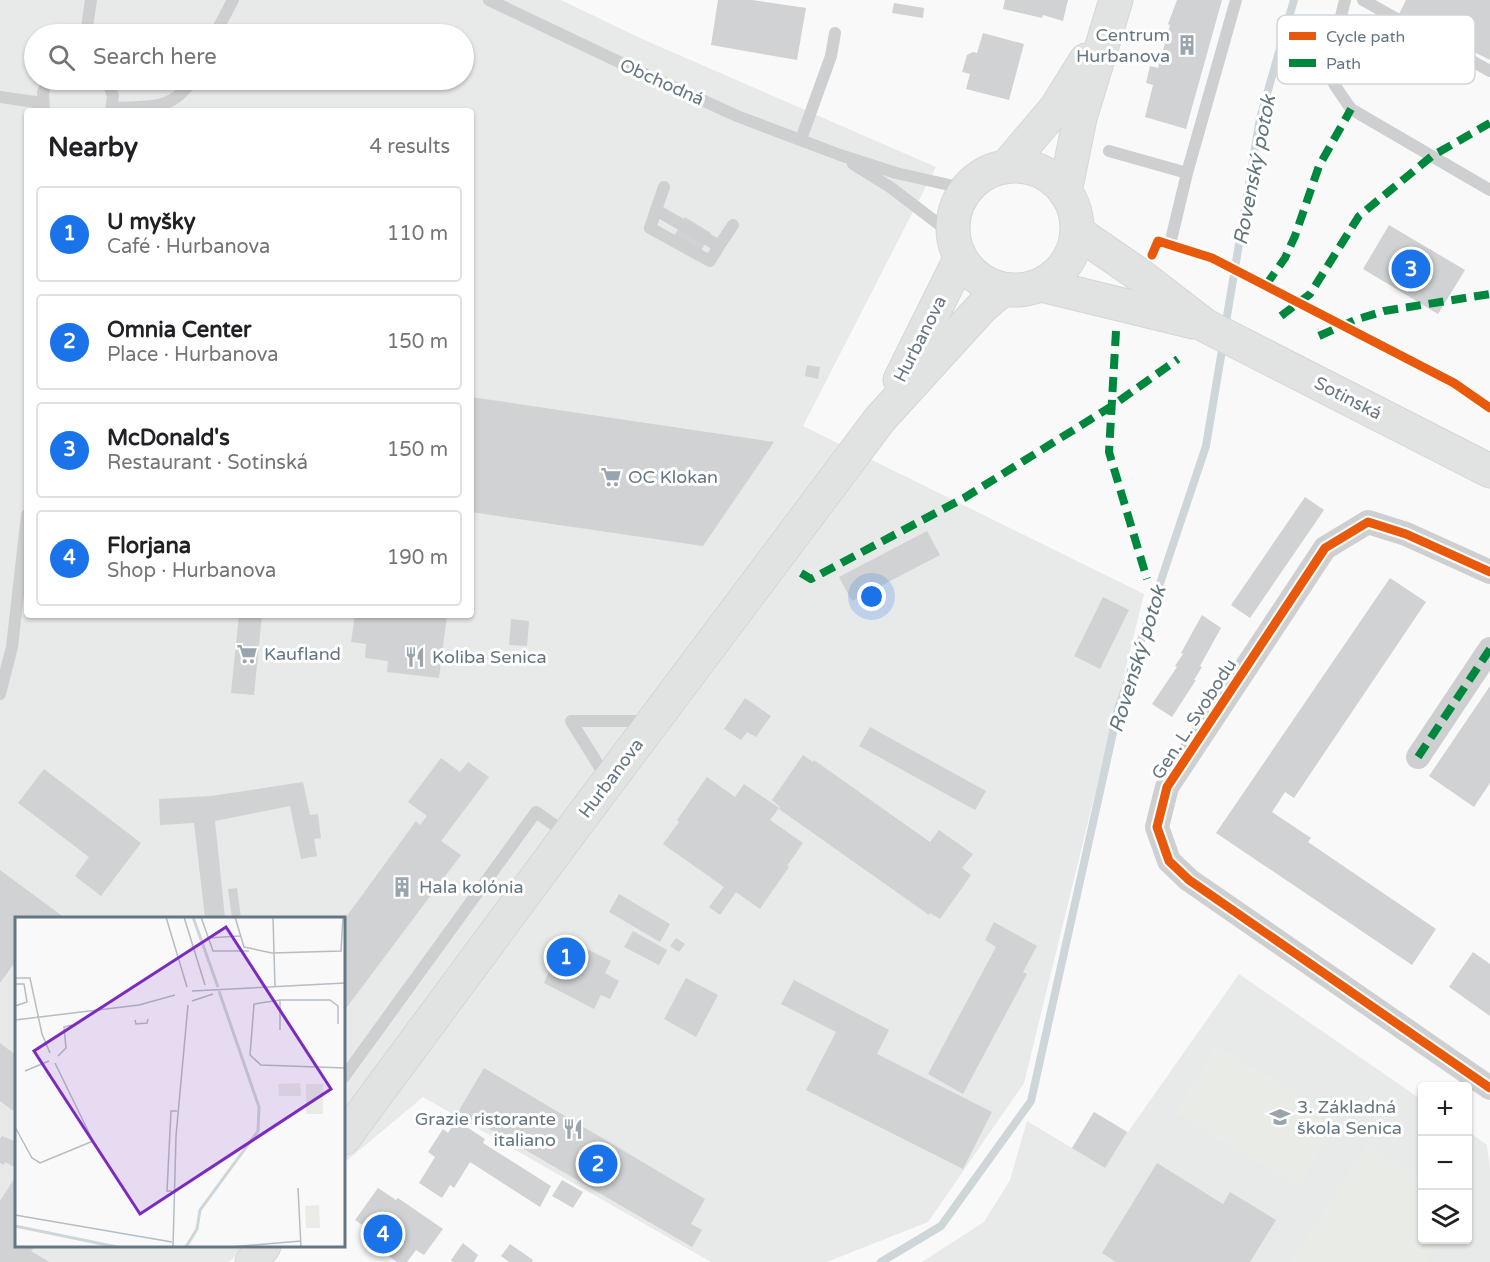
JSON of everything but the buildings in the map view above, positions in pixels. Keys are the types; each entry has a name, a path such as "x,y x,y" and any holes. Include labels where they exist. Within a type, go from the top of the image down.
{"main road":[{"path":"1006,167 1056,108 1111,14"},
{"path":"1065,192 1080,118 1111,14"},
{"path":"956,247 969,271 979,279 1002,290 1021,290 1041,285 1051,279 1066,264 1072,254 1077,232 1075,211 1065,192 1057,182 1034,170 1021,166 1006,167 982,175 966,189"},
{"name":"Hurbanova","path":"880,419 928,327 956,247 955,210 966,189"},
{"name":"Sotinská","path":"1077,232 1141,276 1206,326"},
{"name":"Sotinská","path":"1041,285 1206,326 1490,471"},
{"name":"Hurbanova","path":"345,1137 880,419 982,307 1002,290"}],"street":[{"name":"Gen. L. Svobodu","path":"1490,572 1406,534 1368,522 1325,548 1167,787 1157,827 1169,861 1189,880 1490,1088"},
{"path":"1418,757 1490,649"}],"lane":[{"path":"88,24 92,0"},
{"path":"220,24 233,0"},
{"name":"Obchodná","path":"489,0 737,116 840,155 896,173 966,189"},
{"path":"1171,240 1187,173 1236,0"},
{"path":"1341,15 1345,0"},
{"path":"1363,0 1390,15"},
{"path":"801,139 831,56 835,33"},
{"path":"1475,63 1490,71"},
{"path":"1335,84 1351,109 1490,190"},
{"path":"0,97 43,107 44,90"},
{"path":"111,90 113,96 112,108"},
{"path":"124,108 161,105 175,99 184,90"},
{"path":"1109,151 1187,173"},
{"name":"Obchodná","path":"840,155 890,187 956,247"},
{"path":"664,186 650,228 710,261 733,225"},
{"path":"656,210 719,246"},
{"path":"0,694 12,647 24,541"},
{"path":"608,781 572,721 654,721"},
{"path":"345,1076 536,812 568,835"}],"shaded area":[{"path":"0,0 561,0 640,38 936,167 803,426 1144,594 1024,1083 928,1222 827,1262 711,1262 423,1097 345,1162 345,917 15,917 15,1247 245,1247 229,1262 0,1262"},
{"name":"3. Základná škola Senica","path":"1239,974 1418,1097 1418,1244 1472,1244 1472,1134 1487,1145 1490,1169 1490,1262 922,1262 984,1222 1010,1180 1027,1121 1072,1148 1094,1112 1128,1132"},
{"path":"1216,1045 1340,1119 1299,1187 1175,1113"},
{"path":"1367,1144 1418,1177 1418,1244 1437,1244 1426,1262 1290,1262"}],"waterway":[{"name":"Rovenský potok","path":"1290,15 1294,0"},
{"name":"Rovenský potok","path":"1225,328 1260,118 1277,59"},
{"name":"Rovenský potok","path":"881,1262 941,1226 1031,1101 1119,706 1206,446 1223,344"}],"marked path":[{"path":"1266,285 1285,258 1319,166 1351,109"},
{"path":"1281,316 1310,294 1359,216 1432,156 1490,123"},
{"path":"1319,336 1355,320 1384,311 1490,294"},
{"path":"1116,331 1109,452 1147,579"},
{"path":"801,573 811,579 964,498 1112,406 1178,359"},
{"path":"1418,757 1490,649"}],"cycle path":[{"path":"1152,255 1158,241 1212,258 1454,383 1490,408"},
{"path":"1490,572 1406,534 1368,522 1325,548 1167,787 1157,827 1169,861 1189,880 1490,1088"}],"place":[{"name":"Centrum Hurbanova","path":"1187,45"},
{"name":"McDonald's","path":"1411,269"},
{"name":"OC Klokan","path":"611,477"},
{"name":"Kaufland","path":"247,654"},
{"name":"Koliba Senica","path":"415,657"},
{"name":"Hala kolónia","path":"402,887"},
{"name":"U myšky","path":"566,957"},
{"name":"3. Základná škola Senica","path":"1280,1117"},
{"name":"Grazie ristorante italiano","path":"573,1129"},
{"name":"Omnia Center","path":"598,1164"},
{"name":"Florjana","path":"383,1234"}]}
